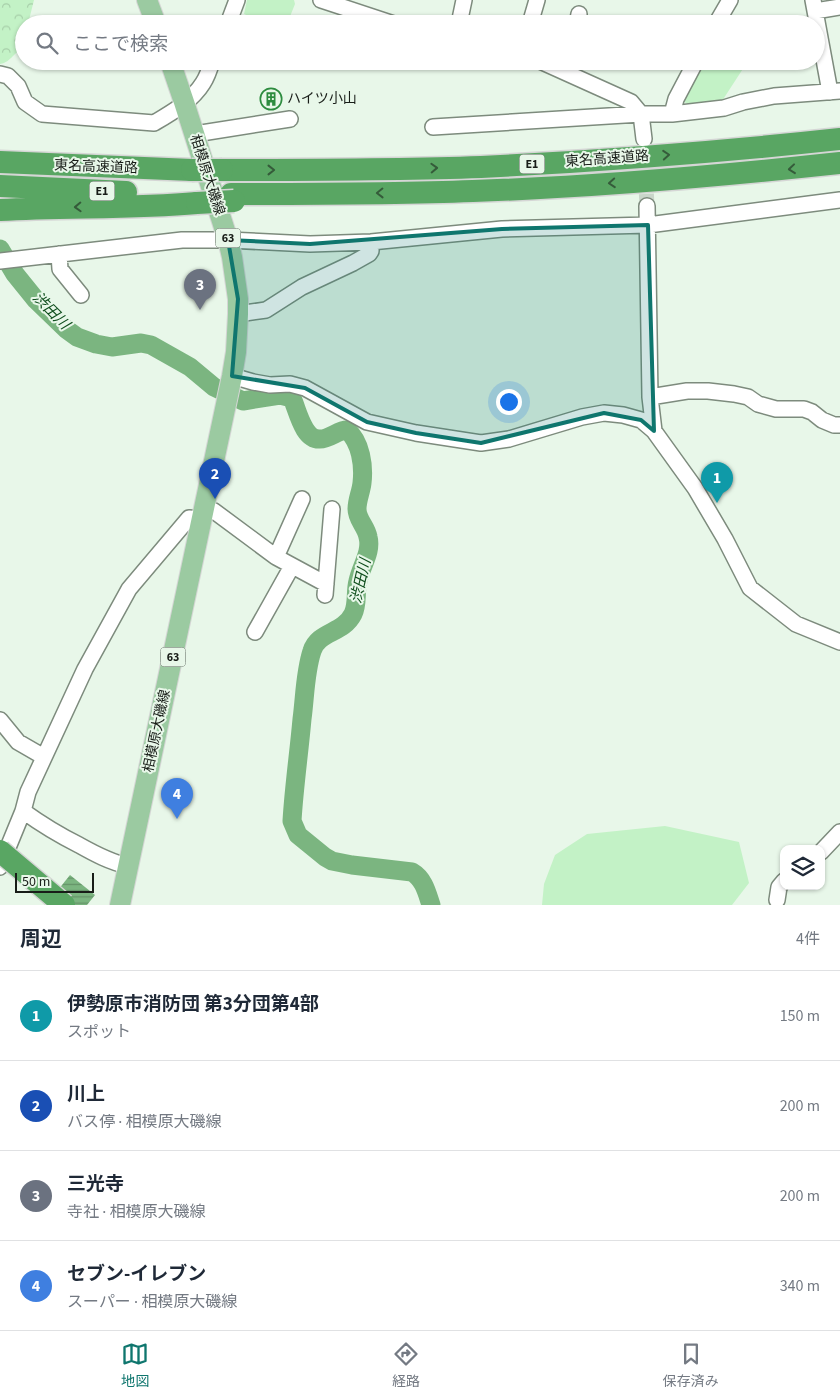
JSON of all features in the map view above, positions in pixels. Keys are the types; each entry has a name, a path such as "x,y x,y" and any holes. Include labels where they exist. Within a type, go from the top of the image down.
{"highway":[{"name":"東名高速道路","path":"6,159 182,170 350,170 480,167 716,152 840,139"},
{"name":"東名高速道路","path":"5,187 196,198 474,191 725,176 840,164"},
{"path":"4,210 151,206 196,198"},
{"path":"0,849 64,905"}],"main road":[{"path":"148,0 153,15"},
{"name":"相模原大磯線","path":"120,905 236,352 238,299 236,277 228,240 173,70"}],"street":[{"path":"231,15 237,0"},
{"path":"321,0 367,15"},
{"path":"461,15 464,0"},
{"path":"532,15 536,0"},
{"path":"721,15 730,0"},
{"path":"814,6 840,7"},
{"path":"434,127 641,114 672,114 724,108 774,96 835,91 825,53"},
{"path":"0,74 8,76 18,86 25,102 42,114 154,123 167,116 197,91 204,82 209,70"},
{"path":"572,70 595,87 631,102 641,114 644,139"},
{"path":"672,114 676,99 691,70"},
{"path":"195,134 290,119"},
{"path":"0,261 182,240 310,244 371,242 502,229 648,225 840,200"},
{"path":"647,206 650,397 654,431"},
{"path":"238,314 266,310 302,287 354,263 369,254 371,242"},
{"path":"59,254 60,268 81,295"},
{"path":"232,378 270,385 290,384 305,388 367,422 416,433 480,443 509,439 582,417 604,413 641,420 654,431 695,488 725,539 750,588 796,624 840,642"},
{"path":"650,397 687,391 734,394 748,397 758,404 776,409 804,409 812,412 822,420 834,425 840,425"},
{"path":"276,557 302,499"},
{"path":"0,867 23,811 28,792 85,669 129,589 189,518 214,511 276,557 326,589 332,509"},
{"path":"255,632 292,566"},
{"path":"0,720 18,742 44,757"},
{"path":"23,811 50,830 104,859 128,866"},
{"path":"825,848 840,832"},
{"path":"777,900 780,886"}],"highlighted area":[{"path":"648,225 654,431 641,420 604,413 481,443 416,433 367,422 305,388 232,376 238,299 228,240 310,244 502,229"}],"green space":[{"path":"0,0 34,0 30,15 15,15 15,54 9,60 0,64"},
{"path":"247,0 294,0 295,4 291,15 244,14"},
{"path":"694,70 742,70 722,101 688,104 680,98"},
{"path":"665,826 739,842 749,883 732,905 542,905 544,884 555,855 587,834"}],"shaded area":[{"path":"70,875 95,895 87,905 46,905"}],"waterway":[{"name":"渋田川","path":"0,249 15,274 36,300 77,337 96,344 112,347 141,343 151,345 190,367 214,387 243,401 280,395 292,398 305,430 314,438 324,439 340,431 347,430 356,441 362,462 362,483 357,509 358,516 367,533 369,548 359,575 353,614 349,621 315,644 312,651 308,667 292,821 298,835 332,861 412,872 422,882 431,905"}],"tunnel":[{"path":"644,148 647,206"}],"place":[{"name":"ハイツ小山","path":"271,99"},
{"name":"三光寺","path":"200,310"},
{"name":"川上","path":"215,499"},
{"name":"伊勢原市消防団 第3分団第4部","path":"717,503"},
{"name":"セブン-イレブン","path":"177,819"}]}
